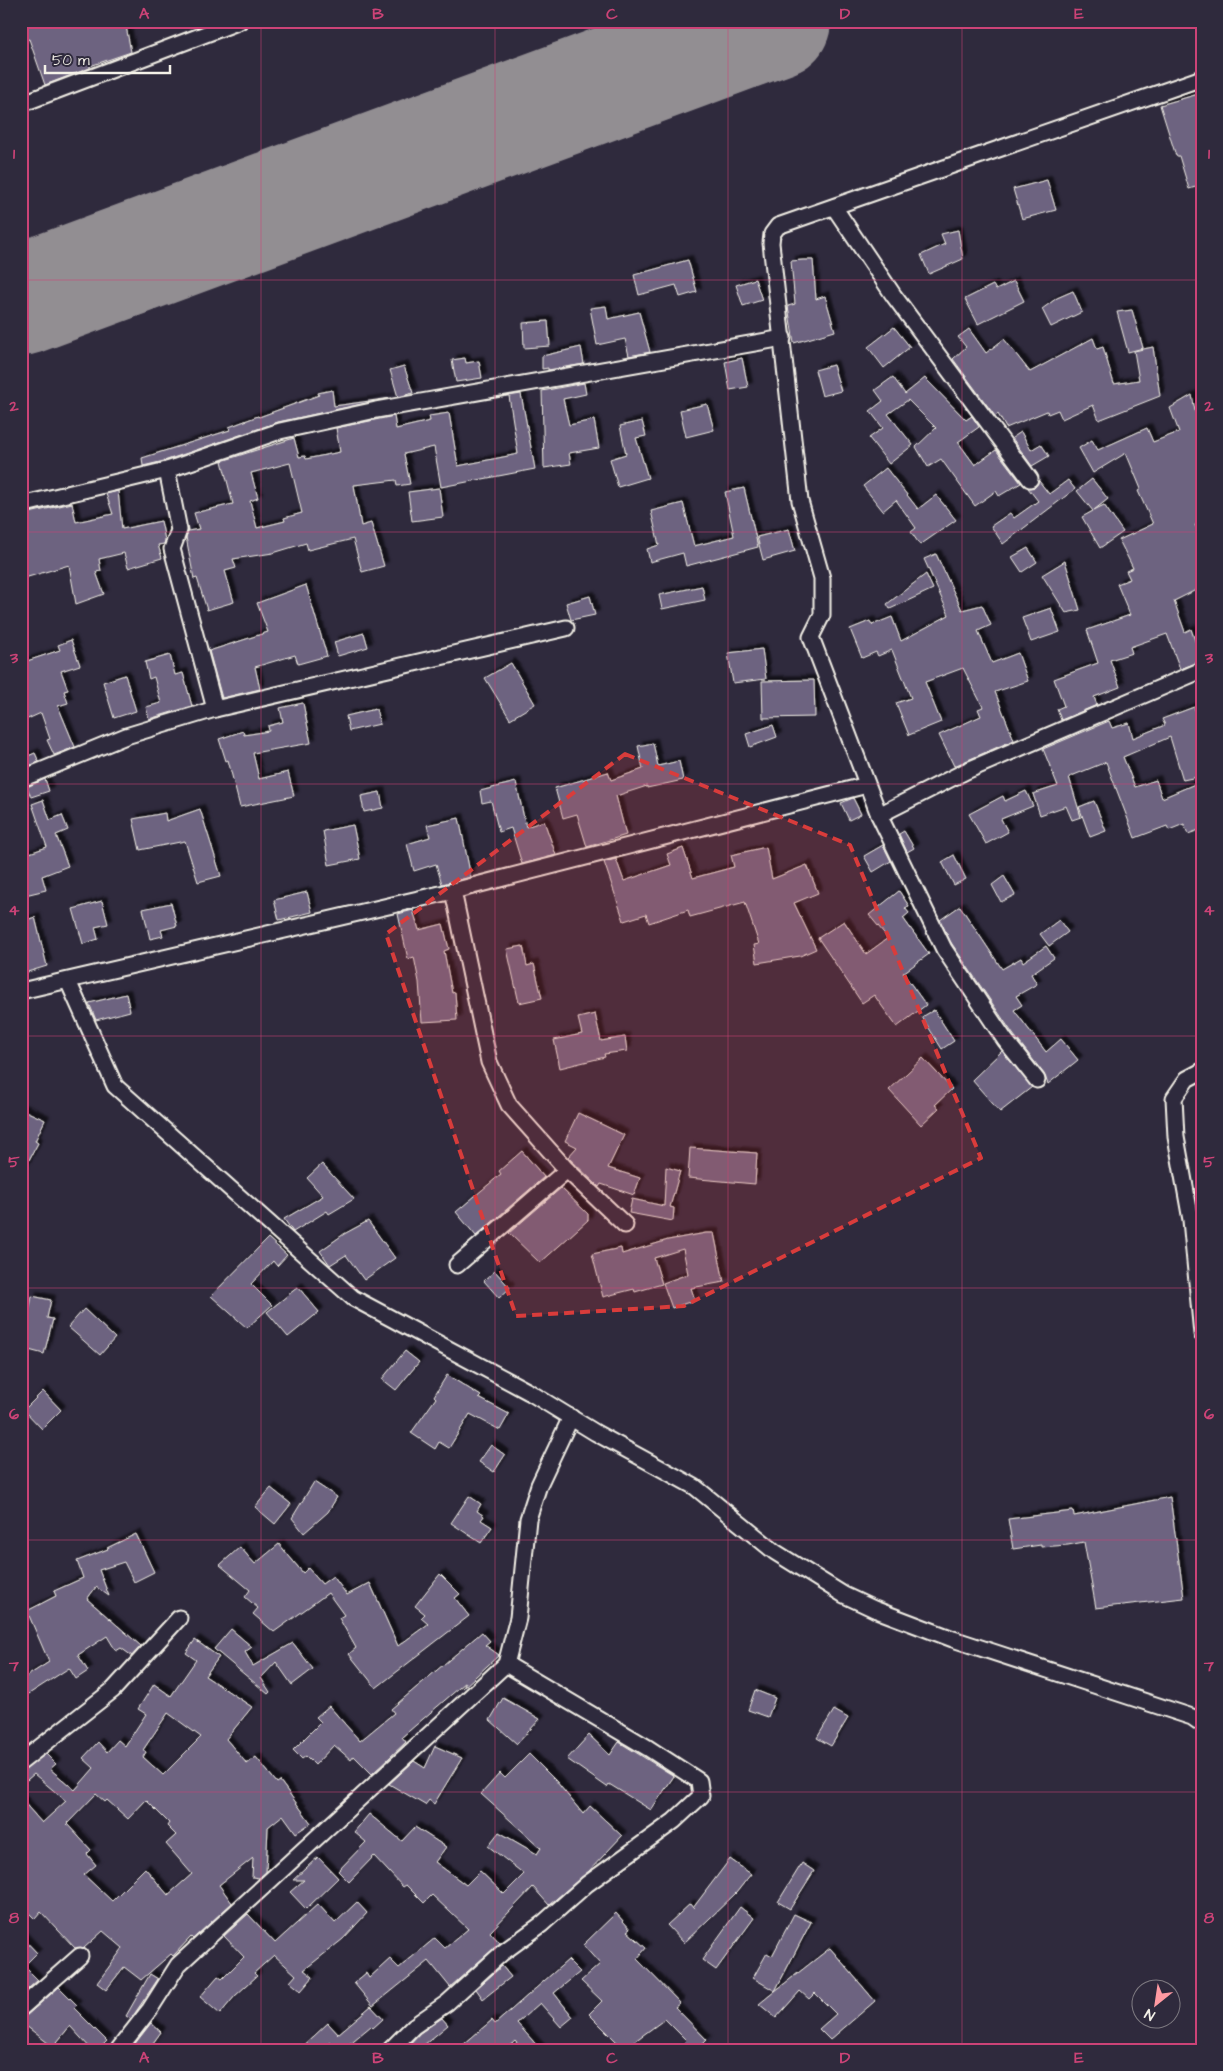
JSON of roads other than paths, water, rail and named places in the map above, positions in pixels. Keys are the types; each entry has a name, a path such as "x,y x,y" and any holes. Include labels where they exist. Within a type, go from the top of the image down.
{"street":[{"path":"21,104 240,21"},
{"path":"1037,1080 1005,1040 944,949 879,815 811,637 822,615 822,578 800,501 772,234 778,226 1202,78"},
{"path":"834,207 894,296 1030,479"},
{"path":"21,505 167,470 280,432 376,410 783,338"},
{"path":"167,470 179,530 172,549 214,709"},
{"path":"21,779 126,736 214,709 566,628"},
{"path":"879,815 966,771 1202,670"},
{"path":"21,991 453,891 867,785"},
{"path":"453,891 489,1062 509,1105 567,1170 625,1225"},
{"path":"68,981 115,1086 353,1298 529,1392 596,1433 695,1487 775,1552 844,1595 874,1609 953,1639 1192,1717 1202,1724"},
{"path":"1202,1071 1187,1079 1174,1098 1176,1138 1191,1220 1202,1334"},
{"path":"457,1265 567,1170"},
{"path":"118,2050 150,2009 178,1965 506,1664 518,1618 528,1519 539,1485 571,1417"},
{"path":"21,1762 113,1690 179,1618"},
{"path":"390,2050 414,2026 447,2003 502,1953 542,1924 587,1884 674,1821 701,1796 699,1781 648,1748 506,1664"},
{"path":"21,2008 80,1956"}]}
